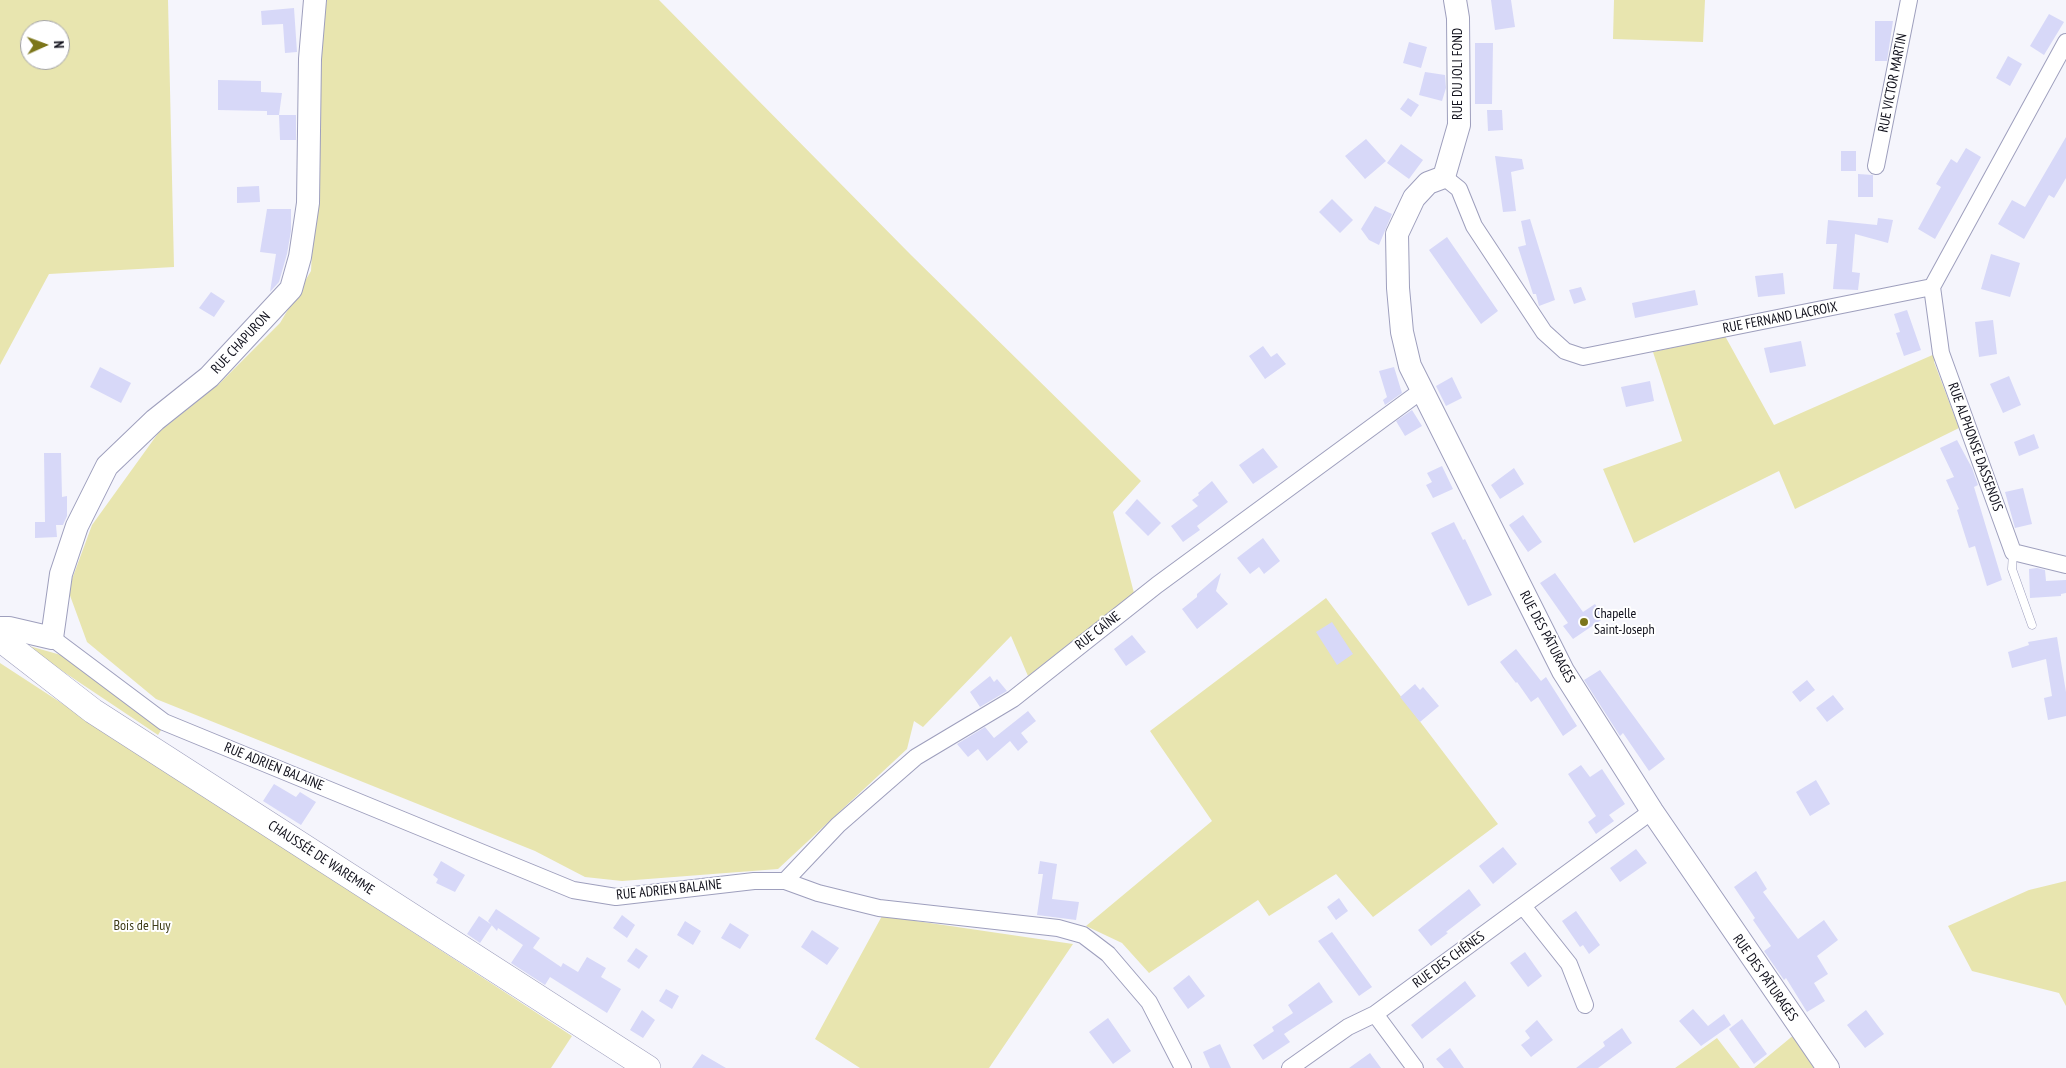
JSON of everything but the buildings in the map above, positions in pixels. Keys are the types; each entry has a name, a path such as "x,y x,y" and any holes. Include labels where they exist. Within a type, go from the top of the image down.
{"main road":[{"name":"CHAUSSÉE DE WAREMME","path":"0,639 94,711 648,1068"}],"street":[{"name":"RUE CHAPURON","path":"52,638 61,574 76,526 107,466 156,420 210,377 291,289 300,257 308,202 310,59 315,0"},
{"name":"RUE DU JOLI FOND","path":"1444,177 1459,125 1458,18 1456,0"},
{"name":"RUE VICTOR MARTIN","path":"1876,166 1909,0"},
{"path":"1932,287 2066,42"},
{"name":"RUE FERNAND LACROIX","path":"1444,177 1460,189 1474,226 1544,332 1565,351 1583,358 1932,287"},
{"name":"RUE DES PÂTURAGES","path":"1444,177 1428,183 1414,198 1397,234 1398,288 1402,332 1410,366 1563,671 1652,811 1828,1068"},
{"name":"RUE ALPHONSE DASSENOIS","path":"1932,287 1941,353 2013,552"},
{"name":"RUE CAÎNE","path":"785,881 838,825 916,756 1013,699 1157,585 1421,391"},
{"path":"2013,552 2066,565"},
{"path":"0,628 9,628 52,638"},
{"name":"RUE ADRIEN BALAINE","path":"52,638 164,722 573,890 616,897 754,881 785,881 818,893 879,908 1058,928 1083,935 1108,954 1149,1002 1183,1068"},
{"name":"RUE DES CHÊNES","path":"1290,1068 1348,1026 1375,1014 1652,811"},
{"path":"1523,906 1569,964 1585,1005"},
{"path":"1375,1014 1415,1068"}],"lane":[{"path":"2013,552 2012,569 2032,625"}],"green space":[{"path":"0,0 168,0 174,267 49,274 0,365"},
{"path":"327,0 659,0 911,255 1141,481 1113,512 1134,593 1028,676 1011,636 923,727 914,721 907,749 778,869 622,881 585,877 535,851 156,699 87,642 68,590 92,525 159,432 219,384 280,323 311,271 324,14"},
{"path":"1614,0 1705,0 1703,42 1613,39"},
{"path":"1725,336 1774,425 1937,353 1934,362 1959,428 1795,509 1779,471 1634,543 1603,469 1682,441 1653,352"},
{"path":"1326,598 1498,824 1373,917 1336,874 1269,916 1258,900 1149,973 1122,943 1086,926 1212,821 1150,731"},
{"path":"22,644 61,655 163,727 158,735"},
{"name":"Bois de Huy","path":"0,663 572,1036 551,1068 0,1068"},
{"path":"2066,881 2066,1006 2059,993 1972,971 1948,926 2029,890"},
{"path":"882,916 1073,944 989,1068 860,1068 815,1039"},
{"path":"1795,1034 1817,1068 1754,1068"},
{"path":"1717,1038 1740,1068 1675,1068"}],"place":[{"name":"Chapelle Saint-Joseph","path":"1584,622"}]}
